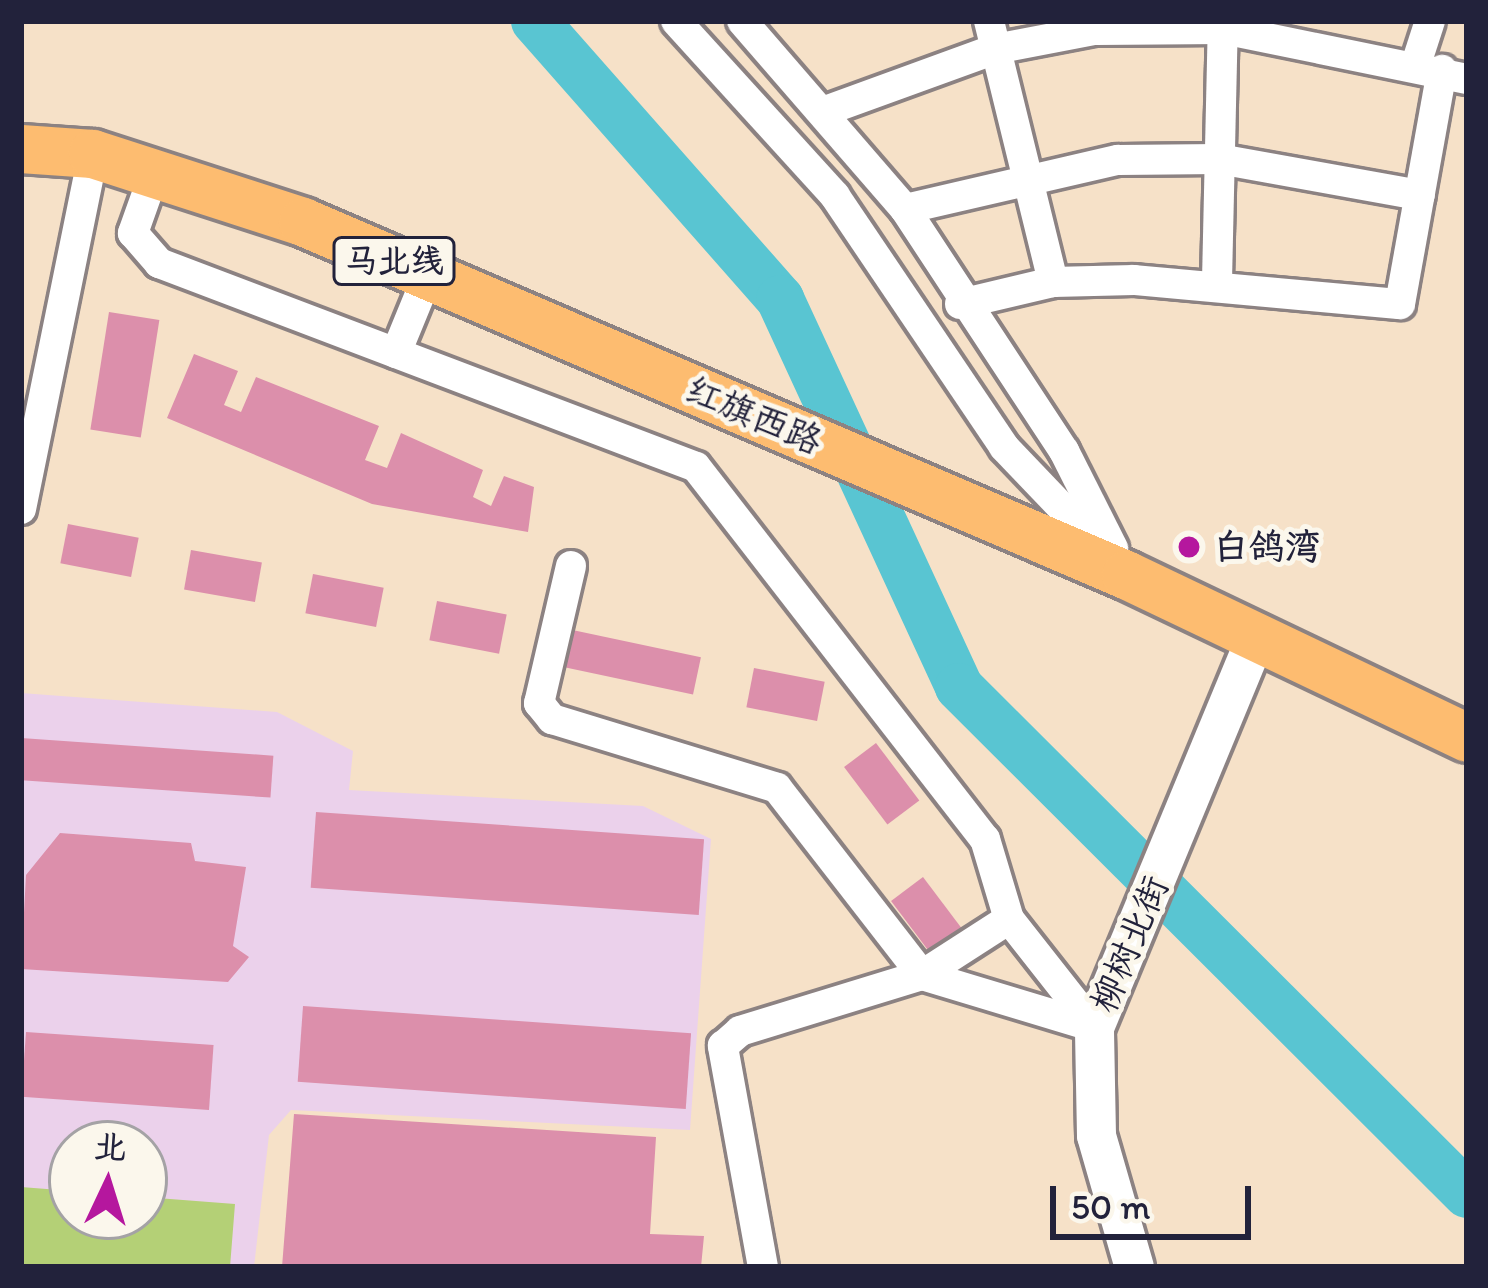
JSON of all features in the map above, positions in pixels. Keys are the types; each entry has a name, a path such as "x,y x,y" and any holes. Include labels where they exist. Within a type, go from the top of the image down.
{"main road":[{"name":"红旗西路","path":"21,148 93,154 154,173 428,275 1257,633 1467,738"}],"street":[{"path":"676,21 835,196 1004,447 1126,575"},
{"path":"742,21 826,111 905,208 960,304 1064,451 1126,575"},
{"path":"960,304 1053,282 1217,281 1400,304 1442,71 1430,21"},
{"path":"826,111 992,35 1223,25 1442,71"},
{"path":"1217,281 1223,25"},
{"path":"992,35 1023,176 1053,282"},
{"path":"21,509 93,154"},
{"path":"905,208 1023,176 1219,160 1420,194"},
{"path":"154,173 134,233 159,263 695,467 985,838 1009,919 1094,1027"},
{"path":"396,353 428,275"},
{"path":"571,566 539,703 552,719 777,788 922,974 1094,1027"},
{"name":"柳树北街","path":"1134,1267 1096,1135 1094,1027 1257,633"},
{"path":"764,1267 723,1046 740,1031 922,974 1009,919"}],"shaded area":[{"path":"21,693 277,712 353,751 349,790 643,806 711,839 690,1130 291,1110 269,1135 254,1267 21,1267"}],"green space":[{"path":"21,1187 48,1189 48,1240 168,1240 168,1199 235,1204 230,1267 21,1267"}],"building":[{"path":"109,312 159,320 141,438 90,430"},
{"path":"194,354 238,371 224,405 241,412 256,377 379,426 365,460 387,468 401,433 483,470 473,497 491,506 504,476 534,487 528,532 372,504 167,418"},
{"path":"68,524 139,538 131,577 60,563"},
{"path":"191,550 262,563 255,602 184,589"},
{"path":"313,574 384,588 376,627 305,613"},
{"path":"437,601 507,615 499,654 429,640"},
{"path":"563,628 701,657 693,694 555,665"},
{"path":"754,668 825,682 817,721 746,707"},
{"path":"21,738 273,756 270,798 21,780"},
{"path":"876,743 919,801 887,825 844,767"},
{"path":"316,812 704,839 699,915 311,888"},
{"path":"60,833 191,843 195,861 246,867 233,946 249,957 228,982 21,969 26,875"},
{"path":"923,877 966,935 934,959 891,901"},
{"path":"303,1006 691,1033 686,1109 298,1082"},
{"path":"26,1032 214,1045 209,1110 21,1097"},
{"path":"294,1114 656,1137 650,1234 704,1236 701,1267 282,1267"}],"waterway":[{"path":"535,21 780,299 959,687 1467,1194"}],"place":[{"name":"白鸽湾","path":"1189,547"}]}
